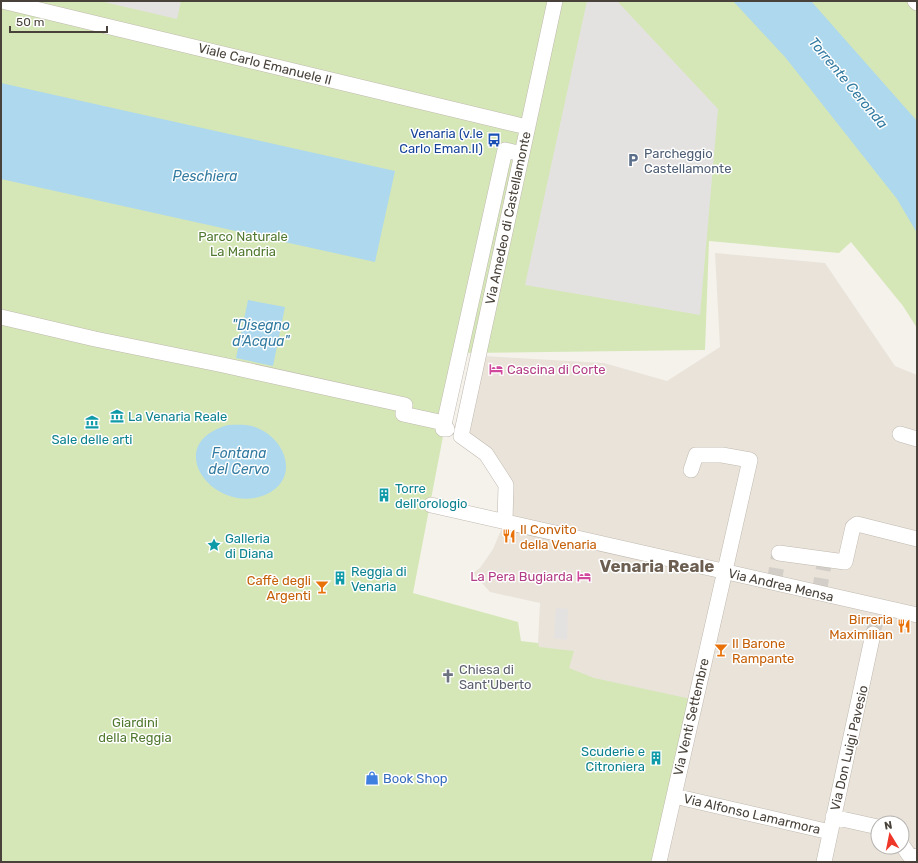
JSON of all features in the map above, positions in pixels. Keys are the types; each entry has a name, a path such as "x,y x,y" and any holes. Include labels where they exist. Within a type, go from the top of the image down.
{"street":[{"name":"Viale Carlo Emanuele II","path":"2,1 527,127"},
{"name":"Via Amedeo di Castellamonte","path":"461,434 555,1"},
{"path":"505,521 506,485 486,454 461,434 443,429 505,150 522,154"},
{"path":"1,316 96,339 406,405 404,414 444,423"},
{"path":"900,434 917,440"},
{"name":"Via Venti Settembre","path":"658,862 750,460 722,455 696,455 691,470"},
{"name":"Via Andrea Mensa","path":"431,505 917,615"},
{"path":"779,553 845,562 852,526 857,524 917,539"},
{"name":"Via Don Luigi Pavesio","path":"824,862 862,691 873,634"},
{"name":"Via Alfonso Lamarmora","path":"674,796 830,832"},
{"path":"833,817 870,825"}],"shaded area":[{"path":"100,1 181,1 177,19"},
{"name":"Parcheggio Castellamonte","path":"587,1 617,1 718,109 700,315 525,285"},
{"path":"715,253 825,263 895,366 917,375 917,862 338,862 538,643 540,603 490,592 473,573 480,568 493,549 505,521 507,478 501,464 491,450 468,437 483,356 604,363 667,381 720,347"},
{"path":"556,608 568,609 567,640 554,638"}],"green space":[{"name":"Parco Naturale La Mandria","path":"1,1 917,1 917,328 903,306 851,242 839,253 709,241 705,350 459,353 413,593 518,622 521,641 538,643 539,647 574,651 569,668 594,678 691,699 653,862 1,862"}],"water":[{"name":"Torrente Ceronda","path":"733,1 811,1 917,121 917,233 897,199 785,57"},
{"name":"Peschiera","path":"1,83 395,171 375,262 1,179"},
{"name":"\"Disegno d'Acqua\"","path":"248,300 285,307 273,366 236,358"},
{"name":"Fontana del Cervo","path":"228,425 245,425 255,427 276,441 282,450 286,461 286,471 282,481 274,490 262,496 243,499 226,495 212,486 201,474 196,460 198,446 208,434"}],"tunnel":[{"path":"774,583 779,553"},
{"path":"819,593 825,559"},
{"path":"873,634 879,607"}],"place":[{"name":"Venaria (v.le Carlo Eman.II)","path":"494,140"},
{"name":"Parcheggio Castellamonte","path":"633,160"},
{"name":"Cascina di Corte","path":"496,369"},
{"name":"La Venaria Reale","path":"117,416"},
{"name":"Sale delle arti","path":"92,422"},
{"name":"Torre dell'orologio","path":"384,495"},
{"name":"Il Convito della Venaria","path":"509,536"},
{"name":"Galleria di Diana","path":"214,545"},
{"name":"La Pera Bugiarda","path":"584,576"},
{"name":"Reggia di Venaria","path":"340,578"},
{"name":"Caffè degli Argenti","path":"322,587"},
{"name":"Birreria Maximilian","path":"904,626"},
{"name":"Il Barone Rampante","path":"721,650"},
{"name":"Chiesa di Sant'Uberto","path":"448,676"},
{"name":"Scuderie e Citroniera","path":"656,758"},
{"name":"Book Shop","path":"372,778"}],"district":[{"name":"Venaria Reale","path":"657,566"}],"park label":[{"name":"Giardini della Reggia","path":"135,730"}]}
